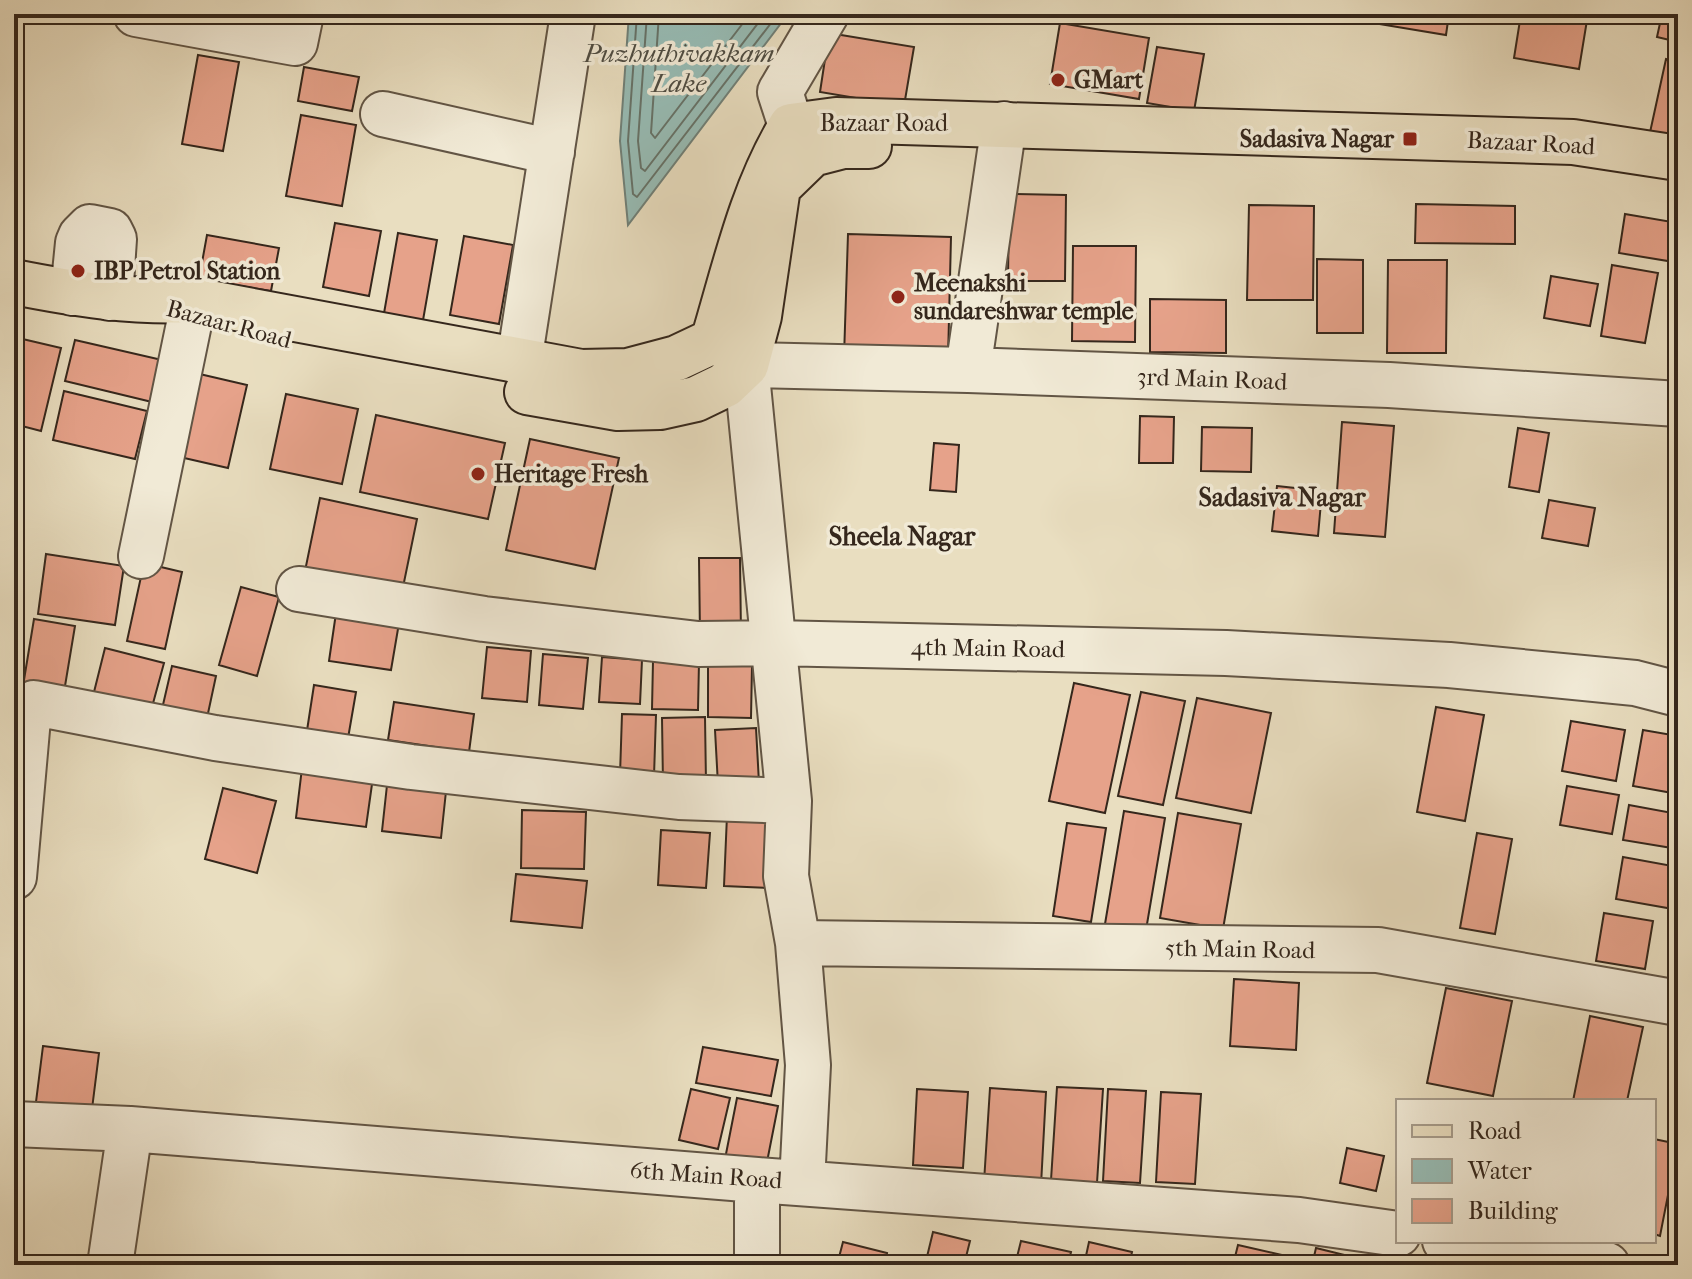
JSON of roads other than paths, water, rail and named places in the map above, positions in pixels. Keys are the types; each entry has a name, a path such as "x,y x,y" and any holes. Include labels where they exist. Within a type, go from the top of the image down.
{"main road":[{"name":"Bazaar Road","path":"110,297 193,300 519,362 581,372 628,371 677,358 713,341 770,161 791,126 836,120 1002,137 1635,172 1678,181"},
{"name":"Bazaar Road","path":"110,297 190,319 515,390 618,408 660,407 696,399 725,385 746,365 759,316 778,187 812,154 843,146 1002,137 1573,142 1678,158"},
{"path":"14,282 110,297"}],"street":[{"path":"136,14 295,43 301,14"},
{"path":"519,362 573,14"},
{"path":"791,126 780,92 826,14"},
{"path":"383,114 552,152"},
{"path":"968,370 1002,137"},
{"path":"141,556 190,319"},
{"path":"746,365 789,801 786,876 798,943 808,1065 802,1183"},
{"name":"3rd Main Road","path":"746,365 1389,385 1678,404"},
{"name":"4th Main Road","path":"299,589 484,619 698,644 1226,653 1449,665 1635,683 1678,694"},
{"path":"14,877 29,707 34,703 215,738 411,767 679,797 789,801"},
{"name":"5th Main Road","path":"798,943 1378,950 1678,1003"},
{"name":"6th Main Road","path":"14,1124 130,1129 1299,1220 1396,1234"},
{"path":"110,1265 130,1129"},
{"path":"757,1180 757,1265"},
{"path":"1458,1243 1607,1265"}],"water":[{"name":"Puzhuthivakkam Lake","path":"629,14 788,14 628,225 620,141"}],"place":[{"name":"GMart","path":"1058,80"},
{"name":"Sadasiva Nagar","path":"1410,139"},
{"name":"IBP Petrol Station","path":"78,271"},
{"name":"Meenakshi sundareshwar temple","path":"898,297"},
{"name":"Heritage Fresh","path":"478,474"}],"district":[{"name":"Sadasiva Nagar","path":"1282,497"},
{"name":"Sheela Nagar","path":"902,536"}]}
